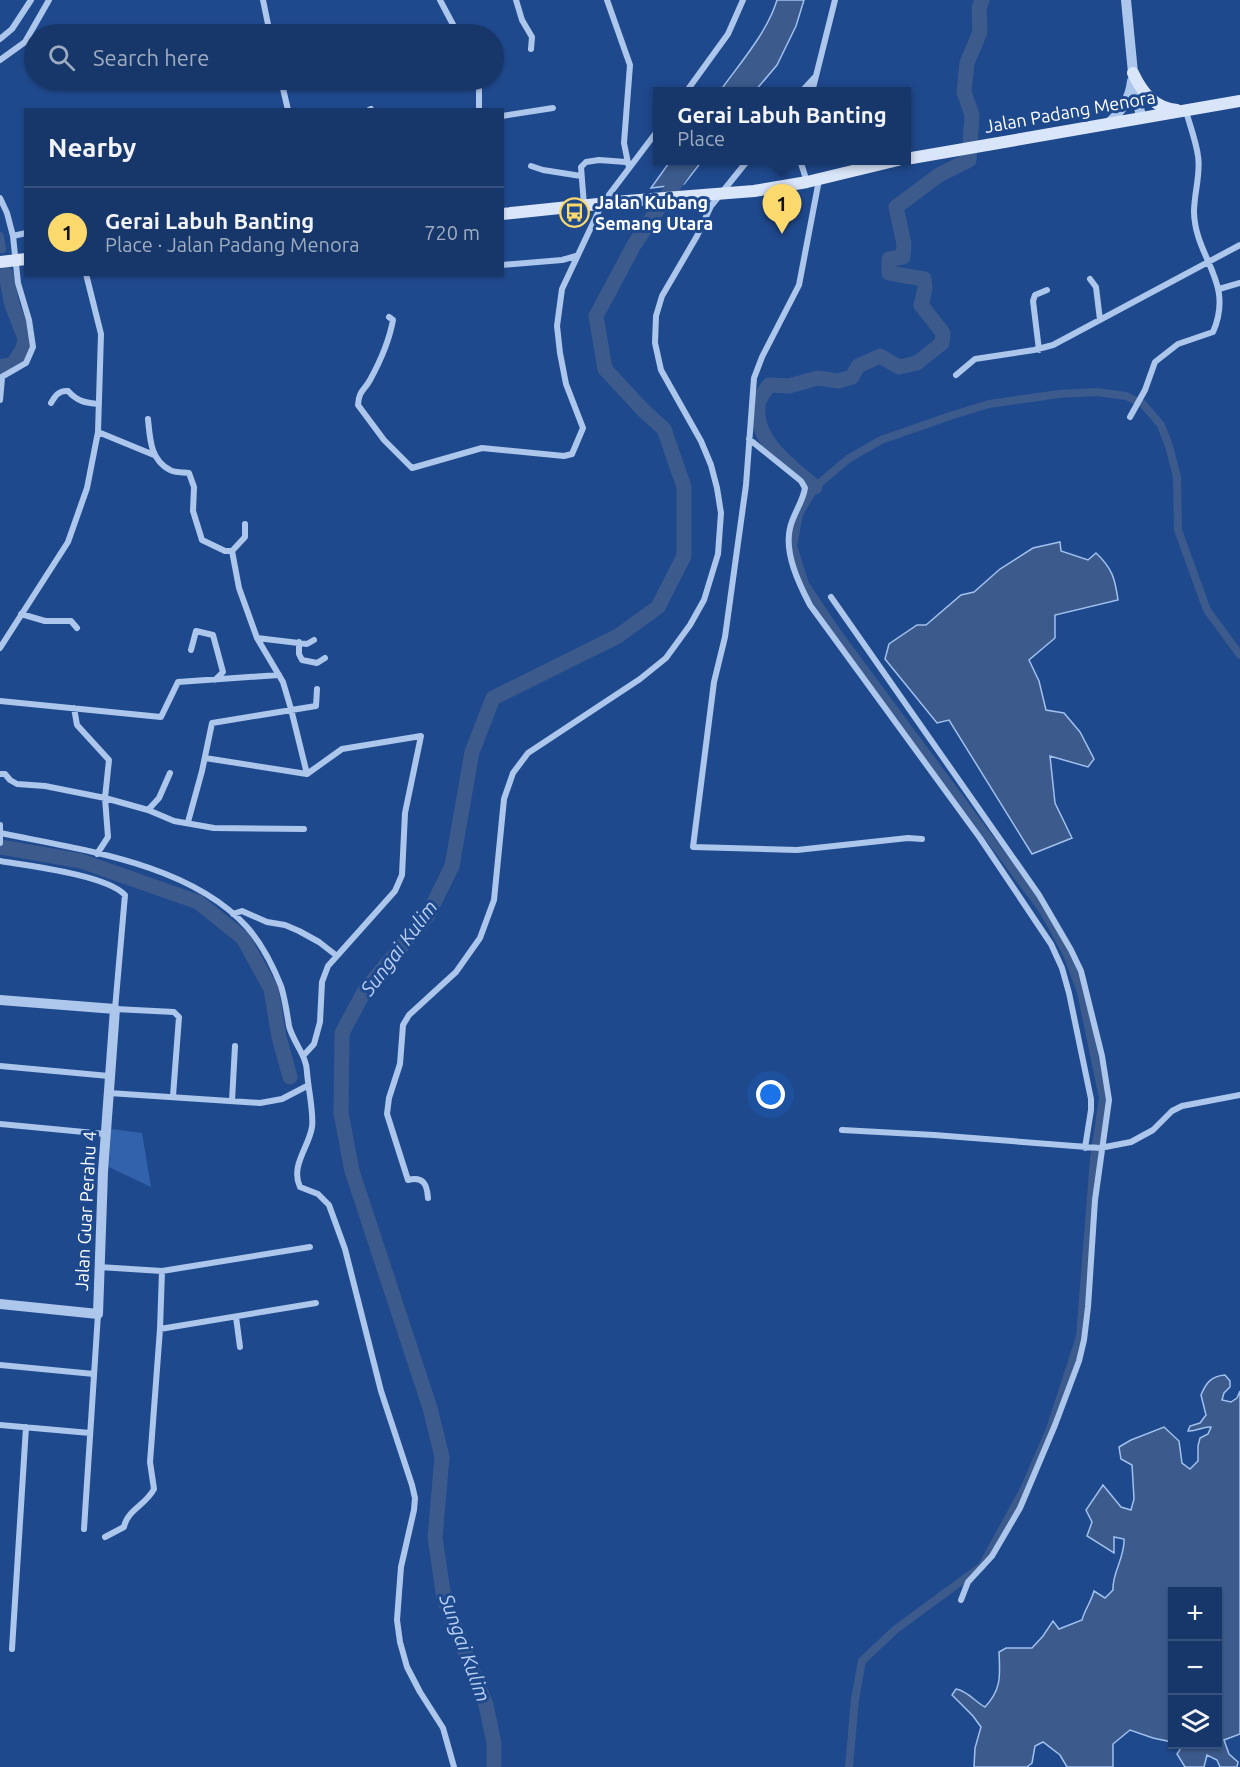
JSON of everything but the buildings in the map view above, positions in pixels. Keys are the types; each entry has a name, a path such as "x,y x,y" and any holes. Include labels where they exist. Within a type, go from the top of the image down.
{"main road":[{"path":"1132,73 1140,89 1153,101 1168,109 1186,110"},
{"name":"Jalan Padang Menora","path":"911,158 1240,101"},
{"path":"504,214 754,191 877,165"},
{"path":"0,262 20,259"}],"street":[{"path":"0,39 12,29 31,0"},
{"path":"35,24 49,0"},
{"path":"263,0 268,24"},
{"path":"440,0 452,24"},
{"path":"516,0 522,20 532,37 531,49"},
{"path":"607,0 630,65 624,143 627,165"},
{"path":"690,87 728,34 743,0"},
{"path":"813,87 835,0"},
{"path":"1126,0 1132,73 1142,118"},
{"path":"0,60 24,43"},
{"path":"1108,124 1122,110 1130,93 1132,73"},
{"path":"806,87 816,76"},
{"path":"283,90 288,108"},
{"path":"479,90 479,108"},
{"path":"504,116 553,108"},
{"path":"1130,417 1145,390 1155,362 1178,344 1213,332 1221,307 1219,289 1198,234 1194,212 1199,157 1186,110"},
{"path":"388,317 393,320 389,342 369,383 359,393 358,405 384,440 411,468 482,448 564,456 572,454 583,428 566,384 557,326 562,289 602,204 627,165 653,135"},
{"path":"584,206 580,167 586,162 627,165"},
{"path":"428,1198 427,1186 422,1180 415,1178 408,1180 387,1114 399,1064 402,1031 405,1019 456,972 480,938 494,900 504,799 513,773 528,753 640,680 666,658 690,625 704,600 718,554 721,513 711,465 701,441 661,370 655,343 656,316 662,296 697,236 711,206 744,165"},
{"path":"803,165 813,180 799,285 754,378 746,485 725,637 714,682 693,847 797,849 908,838 922,839"},
{"path":"531,166 581,176"},
{"path":"0,198 7,213 20,259 18,283 29,320 33,347 26,363 1,378 0,400"},
{"path":"14,236 24,234"},
{"path":"956,375 975,359 1038,350 1053,345 1240,245"},
{"path":"504,265 562,260 576,256"},
{"path":"0,644 68,542 87,488 98,432 101,334 86,276"},
{"path":"1090,279 1096,286 1100,320"},
{"path":"1219,289 1240,283"},
{"path":"1038,350 1033,301 1035,295 1047,290"},
{"path":"51,403 62,390 68,391 74,398 85,403 99,404"},
{"path":"148,419 149,436 154,455"},
{"path":"98,432 154,455 171,471 189,474 194,488 193,511 202,540 225,551 232,551 245,537 245,524"},
{"path":"749,439 801,481 805,488 790,528 789,538 800,586 810,605 993,857 1019,894 1056,955 1069,993 1091,1099 1086,1148"},
{"path":"232,551 239,588 257,638 279,675 291,708 307,774"},
{"path":"831,597 1040,895 1071,950 1080,971 1102,1056 1109,1100 1092,1230 1084,1340 1079,1361 1020,1508 992,1556 968,1582 961,1600"},
{"path":"21,614 45,621 71,621 77,628"},
{"path":"191,650 196,631 213,635 223,672 214,680"},
{"path":"257,638 307,644 314,640"},
{"path":"299,642 299,654 302,660 316,663 325,658"},
{"path":"0,701 161,717 178,682 279,675"},
{"path":"188,822 212,723 291,708 316,706 317,689"},
{"path":"74,708 76,725 109,760 105,798 108,837 97,854"},
{"path":"205,758 307,774 342,749 421,736 405,813 402,874 395,891 328,966 322,982 320,1022 314,1044 303,1056"},
{"path":"148,810 159,798 170,773"},
{"path":"0,774 5,774 17,784 45,786 105,798 148,810 174,821 214,828 304,829"},
{"path":"0,825 0,843"},
{"path":"1,834 97,854 161,872 192,886 233,914 248,928 273,970 282,989 290,1030 307,1069 307,1086 313,1125 297,1166 298,1182 300,1187 318,1194 329,1205 345,1249 381,1391 415,1498 401,1568 398,1631 407,1667 443,1728 454,1767"},
{"name":"Jalan Guar Perahu 4","path":"0,861 39,867 101,882 118,888 125,896 105,1134 98,1267 98,1314 84,1529"},
{"path":"233,914 242,911 267,922 285,925 319,942 337,956"},
{"path":"0,1000 174,1012 179,1017 173,1096"},
{"path":"232,1101 235,1046"},
{"path":"0,1066 109,1076"},
{"path":"108,1093 260,1103 282,1099 307,1086"},
{"path":"842,1130 1101,1148 1131,1142 1153,1130 1172,1111 1182,1106 1240,1095"},
{"path":"0,1124 105,1134"},
{"path":"98,1267 162,1271 310,1246"},
{"path":"105,1537 124,1527 125,1518 151,1495 154,1489 150,1472 162,1271"},
{"path":"160,1329 316,1303"},
{"path":"0,1304 98,1314"},
{"path":"236,1317 240,1347"},
{"path":"0,1365 94,1374"},
{"path":"0,1425 90,1433"},
{"path":"12,1649 26,1427"}],"shaded area":[{"path":"777,0 804,0 796,26 777,65 758,87 723,87 760,36"},
{"path":"667,165 699,165 684,184 651,188"},
{"path":"1060,542 1061,551 1088,560 1096,553 1112,574 1118,600 1055,615 1055,638 1029,660 1039,681 1046,710 1064,713 1080,732 1094,759 1088,767 1050,756 1055,803 1072,838 1032,854 949,720 937,723 885,659 889,644 917,625 926,625 961,595 974,592 1000,569 1033,548"},
{"path":"111,1129 142,1133 151,1187 109,1167"},
{"path":"1225,1375 1230,1381 1230,1387 1224,1393 1222,1400 1231,1402 1237,1398 1240,1391 1240,1734 1224,1740 1229,1754 1238,1762 1237,1767 1220,1767 1217,1760 1207,1755 1204,1767 1185,1767 1177,1754 1180,1749 1222,1749 1222,1587 1168,1587 1168,1741 1130,1730 1113,1744 1113,1767 1067,1767 1060,1755 1043,1742 1035,1746 1032,1763 1027,1767 974,1767 975,1748 981,1727 952,1695 956,1689 960,1690 985,1707 997,1688 999,1652 1006,1648 1032,1648 1053,1621 1059,1629 1082,1620 1094,1591 1105,1598 1113,1590 1124,1539 1114,1537 1114,1553 1087,1536 1092,1522 1086,1510 1103,1485 1121,1507 1131,1510 1134,1499 1132,1465 1121,1459 1119,1447 1131,1440 1164,1427 1179,1441 1182,1463 1190,1469 1198,1461 1200,1438 1208,1434 1211,1427 1188,1431 1190,1426 1200,1423 1206,1415 1201,1395 1210,1381"}],"waterway":[{"path":"815,487 785,461 768,441 758,419 759,401 769,385 789,386 818,378 838,381 852,377 858,366 880,356 899,367 917,363 942,343 943,333 921,305 925,288 924,279 889,273 889,259 903,257 904,244 896,207 939,175 969,160 972,115 964,92 967,63 980,32 979,8 982,0"},
{"name":"Sungai Kulim","path":"494,1767 494,1743 486,1705 444,1599 435,1537 442,1457 430,1408 352,1171 341,1113 342,1033 365,990 428,915 452,866 472,752 493,698 618,636 658,607 684,556 684,487 664,429 605,369 596,316 634,245 688,165"},
{"path":"0,236 2,249"},
{"path":"0,367 13,364 23,349 25,338 12,305 6,274"},
{"path":"849,1767 855,1699 862,1661 896,1629 982,1566 1024,1489 1050,1429 1080,1337 1094,1159 1103,1098 1081,992 1067,954 1044,912 837,632 805,584 793,546 799,514 815,487 848,459 881,440 989,404 1059,394 1097,392 1126,396 1143,404 1161,425 1177,477 1178,530 1207,610 1240,655"},
{"path":"0,847 81,861 198,902 243,938 271,989 279,1037 290,1077"}],"place":[{"name":"Jalan Kubang Semang Utara","path":"574,213"},
{"name":"Gerai Labuh Banting","path":"782,234"}]}
